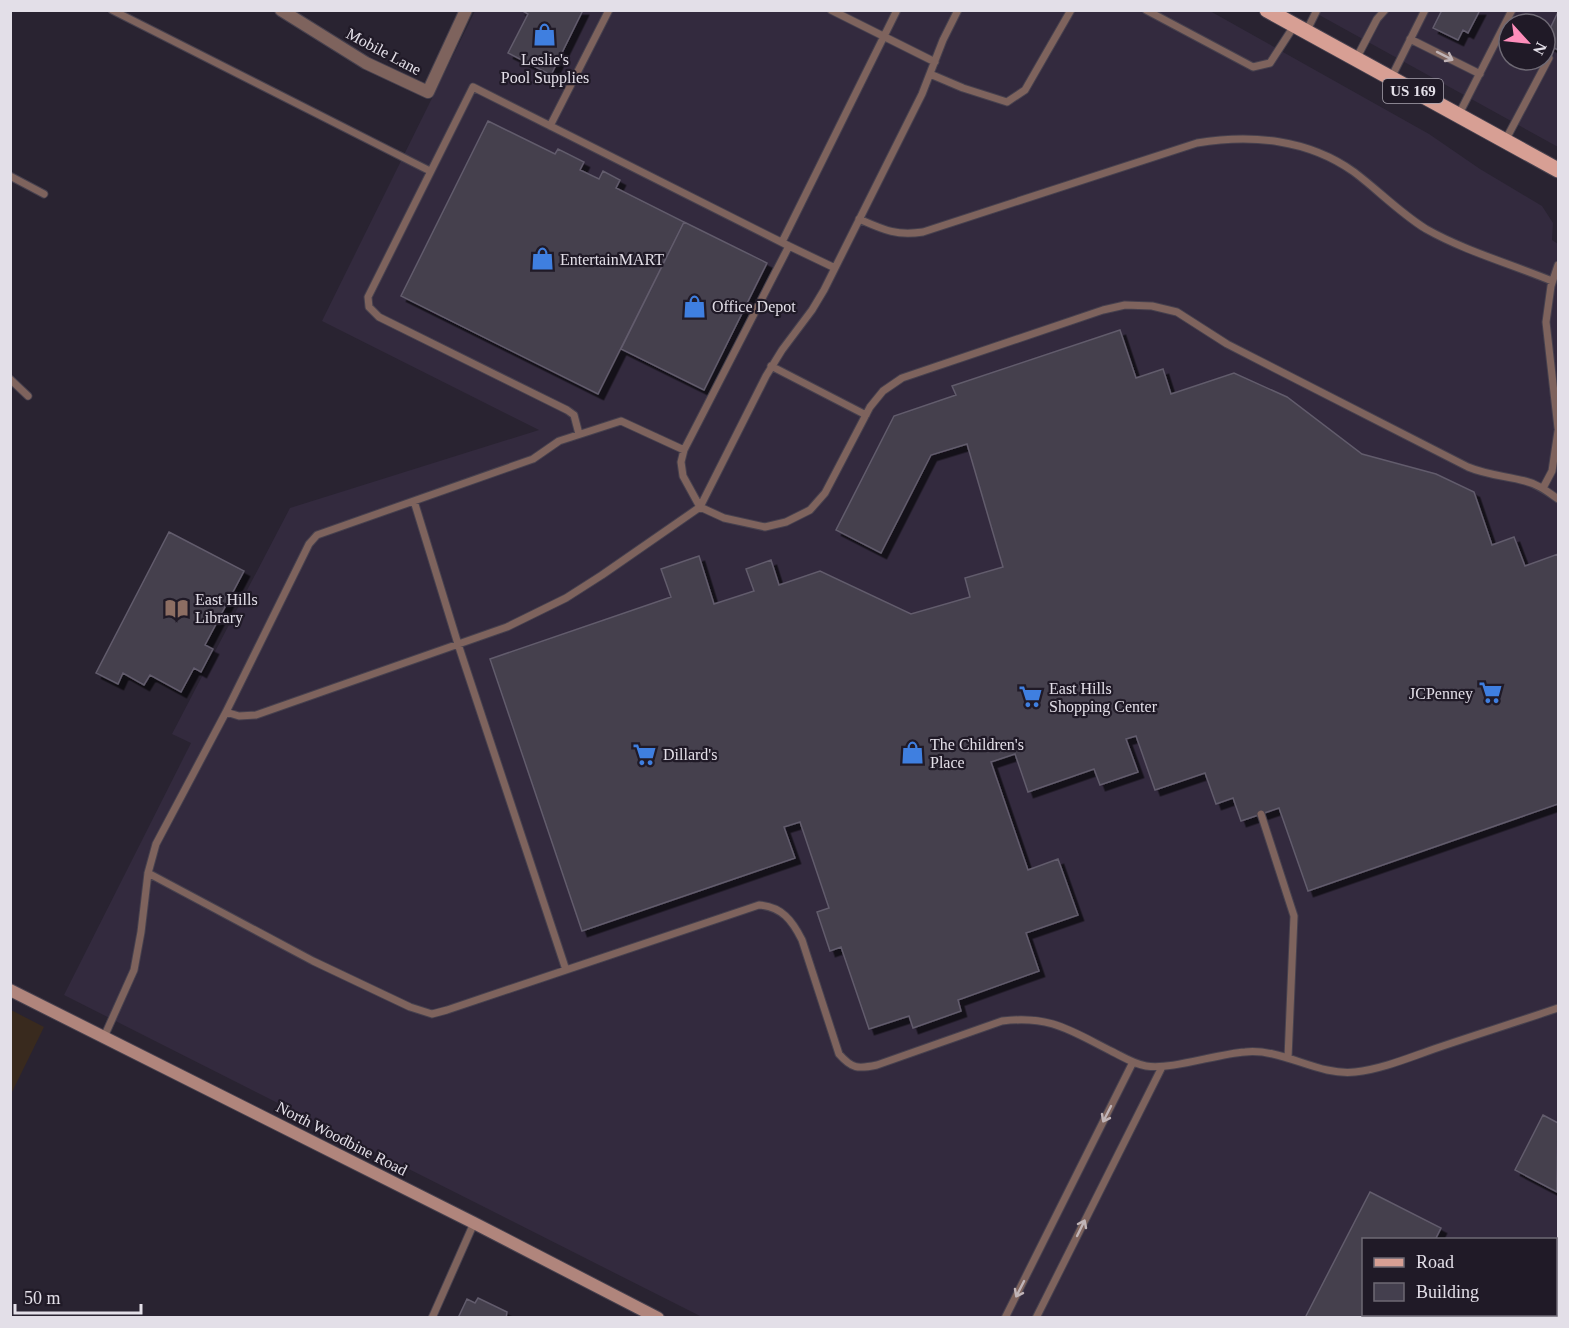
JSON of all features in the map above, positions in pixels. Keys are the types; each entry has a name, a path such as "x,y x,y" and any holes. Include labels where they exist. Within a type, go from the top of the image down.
{"main road":[{"name":"US 169","path":"1267,10 1558,170"},
{"name":"North Woodbine Road","path":"10,990 658,1317"}],"street":[{"name":"Mobile Lane","path":"280,10 366,63 428,92 466,10"}],"lane":[{"path":"112,10 430,171"},
{"path":"550,126 609,10"},
{"path":"831,10 935,62"},
{"path":"897,10 786,244 684,450 681,462 683,476 700,507 724,518 765,527 786,522 810,510 825,493 870,407 882,391 902,378 1103,310 1125,305 1152,306 1177,312 1227,344 1468,467 1483,473 1525,481 1543,488 1558,500"},
{"path":"226,712 239,716 256,715 507,627 566,598 603,575 700,507 771,366 812,310 835,268 922,94 958,10"},
{"path":"930,74 963,88 1007,102 1025,90 1071,10"},
{"path":"1146,10 1253,67 1270,63 1317,10"},
{"path":"1356,59 1377,19 1385,10"},
{"path":"1391,78 1425,10"},
{"path":"1458,116 1512,10"},
{"path":"1410,39 1480,74"},
{"path":"1505,141 1542,72"},
{"path":"579,434 574,415 567,410 379,317 369,308 368,297 473,87 835,268"},
{"path":"859,219 891,233 905,235 923,232 1197,143 1242,138 1304,146 1335,160 1423,227 1455,243 1552,281"},
{"path":"10,177 44,194"},
{"path":"1543,488 1552,471 1558,429 1546,322 1552,281 1558,265"},
{"path":"771,366 866,416"},
{"path":"10,379 28,396"},
{"path":"104,1036 134,970 148,873 156,844 226,712 309,544 317,535 533,459 559,441 621,421 684,450"},
{"path":"414,501 458,644 566,970"},
{"path":"1261,814 1294,916 1287,1058"},
{"path":"148,873 313,961 410,1007 432,1014 447,1011 759,904 771,906 794,924 802,940 839,1054 848,1064 861,1068 877,1065 1002,1022 1024,1019 1048,1021 1064,1027 1133,1062 1146,1066 1162,1067 1246,1052 1272,1053 1333,1071 1355,1072 1387,1064 1558,1008"},
{"path":"1005,1317 1133,1062"},
{"path":"1036,1317 1162,1067"},
{"path":"432,1317 474,1223"}],"shaded area":[{"name":"East Hills Shopping Center","path":"475,11 1210,11 1429,134 1480,169 1542,206 1553,223 1552,240 1558,244 1558,1317 702,1317 64,995 191,743 172,734 290,508 539,430 322,321"},
{"path":"1312,11 1558,11 1558,147"},
{"path":"11,1010 44,1027 11,1094"}],"building":[{"name":"Leslie's Pool Supplies","path":"521,10 583,10 551,75 508,53 528,14"},
{"path":"1442,10 1480,10 1468,33 1463,30 1458,40 1433,28"},
{"path":"1558,12 1558,50 1557,49"},
{"name":"EntertainMART","path":"488,121 555,154 558,149 584,162 580,170 599,179 603,171 620,180 616,188 684,222 598,394 401,296"},
{"name":"Office Depot","path":"684,222 767,263 704,390 621,349"},
{"name":"East Hills Shopping Center","path":"1120,330 1136,378 1163,369 1171,394 1234,373 1287,397 1362,454 1436,474 1474,492 1492,545 1514,537 1525,566 1558,554 1558,804 1308,891 1279,808 1241,821 1233,798 1216,804 1205,773 1155,790 1136,736 1126,739 1138,772 1100,785 1094,769 1028,792 1015,754 991,762 1028,870 1058,859 1078,915 1026,933 1039,971 958,1000 961,1011 913,1028 909,1016 869,1029 841,947 830,951 817,912 829,908 800,822 784,827 795,858 582,931 490,659 671,597 661,569 699,556 714,604 754,591 746,569 771,560 779,585 820,571 911,614 970,597 965,578 1003,567 967,444 931,455 881,553 836,530 894,416 956,395 952,386"},
{"name":"East Hills Library","path":"169,532 244,571 205,645 213,649 201,672 194,668 181,692 150,675 144,685 123,673 118,684 96,673"},
{"path":"1543,1115 1558,1123 1557,1192 1515,1170"},
{"path":"1370,1192 1441,1228 1436,1238 1362,1238 1362,1316 1473,1316 1476,1318 1305,1318"},
{"path":"478,1298 507,1312 506,1318 458,1318 467,1299 475,1303"}],"place":[{"name":"Leslie's Pool Supplies","path":"545,34"},
{"name":"EntertainMART","path":"542,259"},
{"name":"Office Depot","path":"694,306"},
{"name":"East Hills Library","path":"177,608"},
{"name":"JCPenney","path":"1491,693"},
{"name":"East Hills Shopping Center","path":"1031,697"},
{"name":"The Children's Place","path":"912,753"},
{"name":"Dillard's","path":"645,754"}]}
